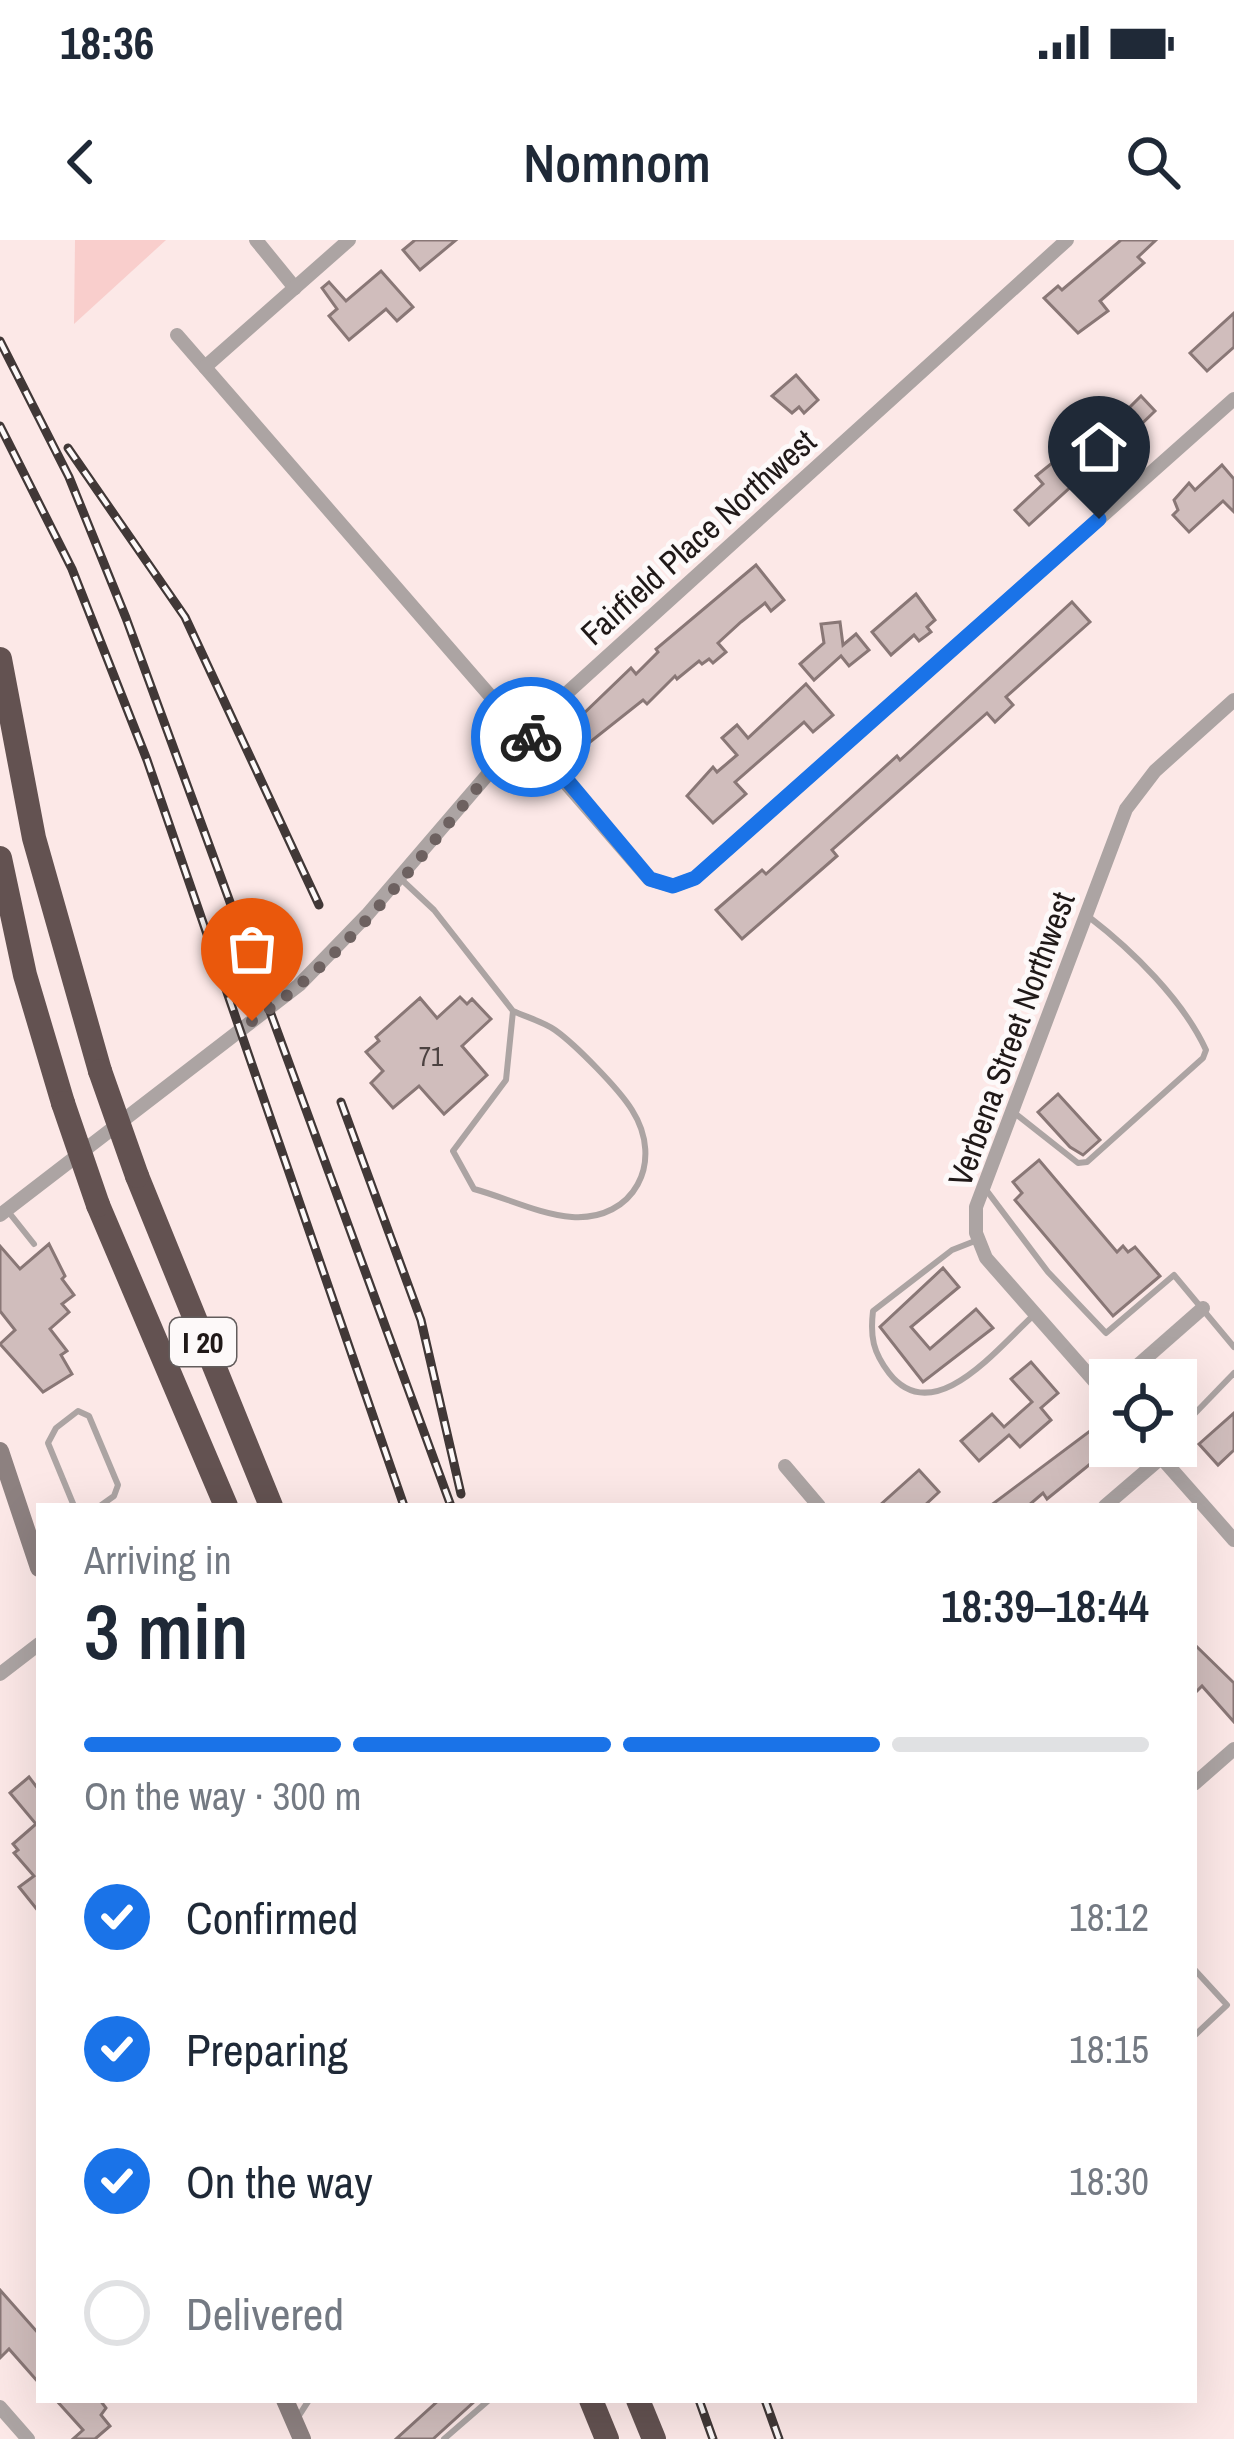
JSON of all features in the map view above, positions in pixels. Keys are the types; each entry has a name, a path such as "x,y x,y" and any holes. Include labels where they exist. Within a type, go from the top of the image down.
{"highway":[{"name":"I 20","path":"0,659 34,838 100,1071 137,1176 271,1503"},
{"name":"I 20","path":"0,858 25,975 62,1103 98,1205 225,1503"},
{"path":"592,2403 607,2439"},
{"path":"639,2403 654,2439"}],"main road":[{"path":"0,1451 33,1528"}],"street":[{"path":"256,240 295,288"},
{"path":"205,368 349,240"},
{"name":"Fairfield Place Northwest","path":"3,1213 299,985 400,878 525,731 1066,240"},
{"path":"177,335 650,879 673,886 695,878 1234,399"},
{"name":"Verbena Street Northwest","path":"1089,1373 986,1258 978,1239 976,1207 1126,809 1155,771 1234,700"},
{"path":"1144,1359 1203,1308"},
{"path":"785,1466 816,1503"},
{"path":"1108,1503 1143,1467"},
{"path":"1174,1467 1234,1540"},
{"path":"0,1674 36,1646"},
{"path":"1197,1781 1234,1748"},
{"path":"0,2407 28,2439"}],"lane":[{"path":"400,878 434,910 513,1011 554,1029 632,1110 644,1140 646,1170 637,1193 617,1208 573,1217 474,1189 453,1150 506,1080 513,1011"},
{"path":"1012,1111 1054,1147 1078,1163 1087,1162 1203,1058 1206,1050 1197,1030 1117,938 1086,914"},
{"path":"984,1187 1048,1272 1106,1334 1174,1275 1234,1347"},
{"path":"3,1213 34,1244"},
{"path":"978,1239 952,1250 873,1311 872,1347 891,1376 910,1393 922,1396 948,1389 1035,1314"},
{"path":"1197,1411 1234,1373"},
{"path":"73,1503 48,1443 56,1428 78,1411 89,1416 118,1484 114,1496 104,1503"},
{"path":"1197,1972 1227,2005 1197,2033"},
{"path":"444,2439 486,2403"}],"shaded area":[{"path":"75,240 166,240 74,324"}],"building":[{"path":"415,240 456,240 420,270 403,250"},
{"path":"1121,240 1156,240 1138,257 1144,263 1100,301 1108,311 1078,333 1044,298 1058,286 1062,290"},
{"path":"381,271 413,307 397,321 386,309 349,340 329,316 337,309 322,288 329,282 346,301"},
{"path":"1234,313 1234,347 1207,371 1190,353"},
{"path":"796,375 818,400 804,413 799,407 792,413 772,396"},
{"path":"1141,396 1155,411 1125,440 1111,426"},
{"path":"1057,459 1076,482 1029,525 1015,510 1043,484 1036,476"},
{"path":"1222,465 1234,479 1234,512 1223,501 1189,532 1173,515 1178,510 1174,500 1189,483 1195,490"},
{"path":"756,565 784,600 771,611 765,603 718,643 726,652 713,663 699,661 677,679 675,676 647,704 643,700 575,754 554,731 580,717 631,668 636,674 656,649"},
{"path":"916,594 935,620 927,627 931,632 919,641 914,635 891,655 872,632"},
{"path":"1072,602 1090,622 1006,697 1013,705 995,722 987,713 832,850 837,856 742,939 716,910 762,870 766,874 897,756 900,760"},
{"path":"840,622 843,645 856,634 869,650 849,666 841,656 814,680 800,664 824,643 821,624"},
{"path":"806,684 833,715 813,732 804,722 735,782 746,794 713,823 687,796 713,767 717,772 737,755 722,738 737,725 748,738"},
{"path":"460,997 467,1004 472,999 491,1019 462,1046 487,1075 444,1114 419,1086 393,1108 371,1083 383,1071 366,1052 420,998 437,1018"},
{"path":"1058,1094 1100,1140 1083,1155 1038,1112"},
{"path":"1039,1160 1117,1252 1123,1246 1128,1252 1135,1247 1160,1276 1113,1316 1015,1200 1022,1193 1013,1182"},
{"path":"49,1244 65,1276 62,1279 74,1295 62,1304 69,1312 50,1329 67,1351 61,1355 72,1374 43,1392 0,1344 15,1330 0,1311 0,1246 20,1269"},
{"path":"943,1268 959,1287 911,1327 930,1349 976,1309 993,1328 923,1382 880,1327"},
{"path":"1031,1362 1058,1393 1041,1408 1051,1420 1020,1447 1009,1435 979,1461 961,1441 992,1414 1004,1427 1032,1402 1011,1379"},
{"path":"1234,1413 1234,1450 1218,1465 1199,1444"},
{"path":"1089,1432 1089,1465 1047,1499 1043,1493 1031,1503 994,1503"},
{"path":"919,1470 939,1492 927,1503 882,1503"},
{"path":"1197,1647 1234,1683 1234,1722 1202,1686 1197,1691"},
{"path":"29,1777 36,1786 36,1824 10,1793"},
{"path":"36,1824 36,1908 19,1887 34,1876 14,1853 18,1850 13,1844"},
{"path":"0,2290 36,2331 36,2380 9,2349 0,2358"},
{"path":"59,2403 102,2403 106,2408 101,2415 110,2426 95,2439 73,2439 83,2430"},
{"path":"436,2403 473,2403 433,2439 396,2439"}],"railway":[{"path":"0,341 69,477 126,618 450,1503"},
{"path":"0,426 72,569 147,760 403,1503"},
{"path":"68,448 185,617 319,905"},
{"path":"341,1102 421,1320 461,1494"},
{"path":"700,2403 713,2439"},
{"path":"766,2403 779,2439"}],"way so far":[{"path":"252,1021 299,985 367,915 525,731 531,737"}],"route":[{"path":"531,737 650,879 673,886 695,878 1099,519"}]}
